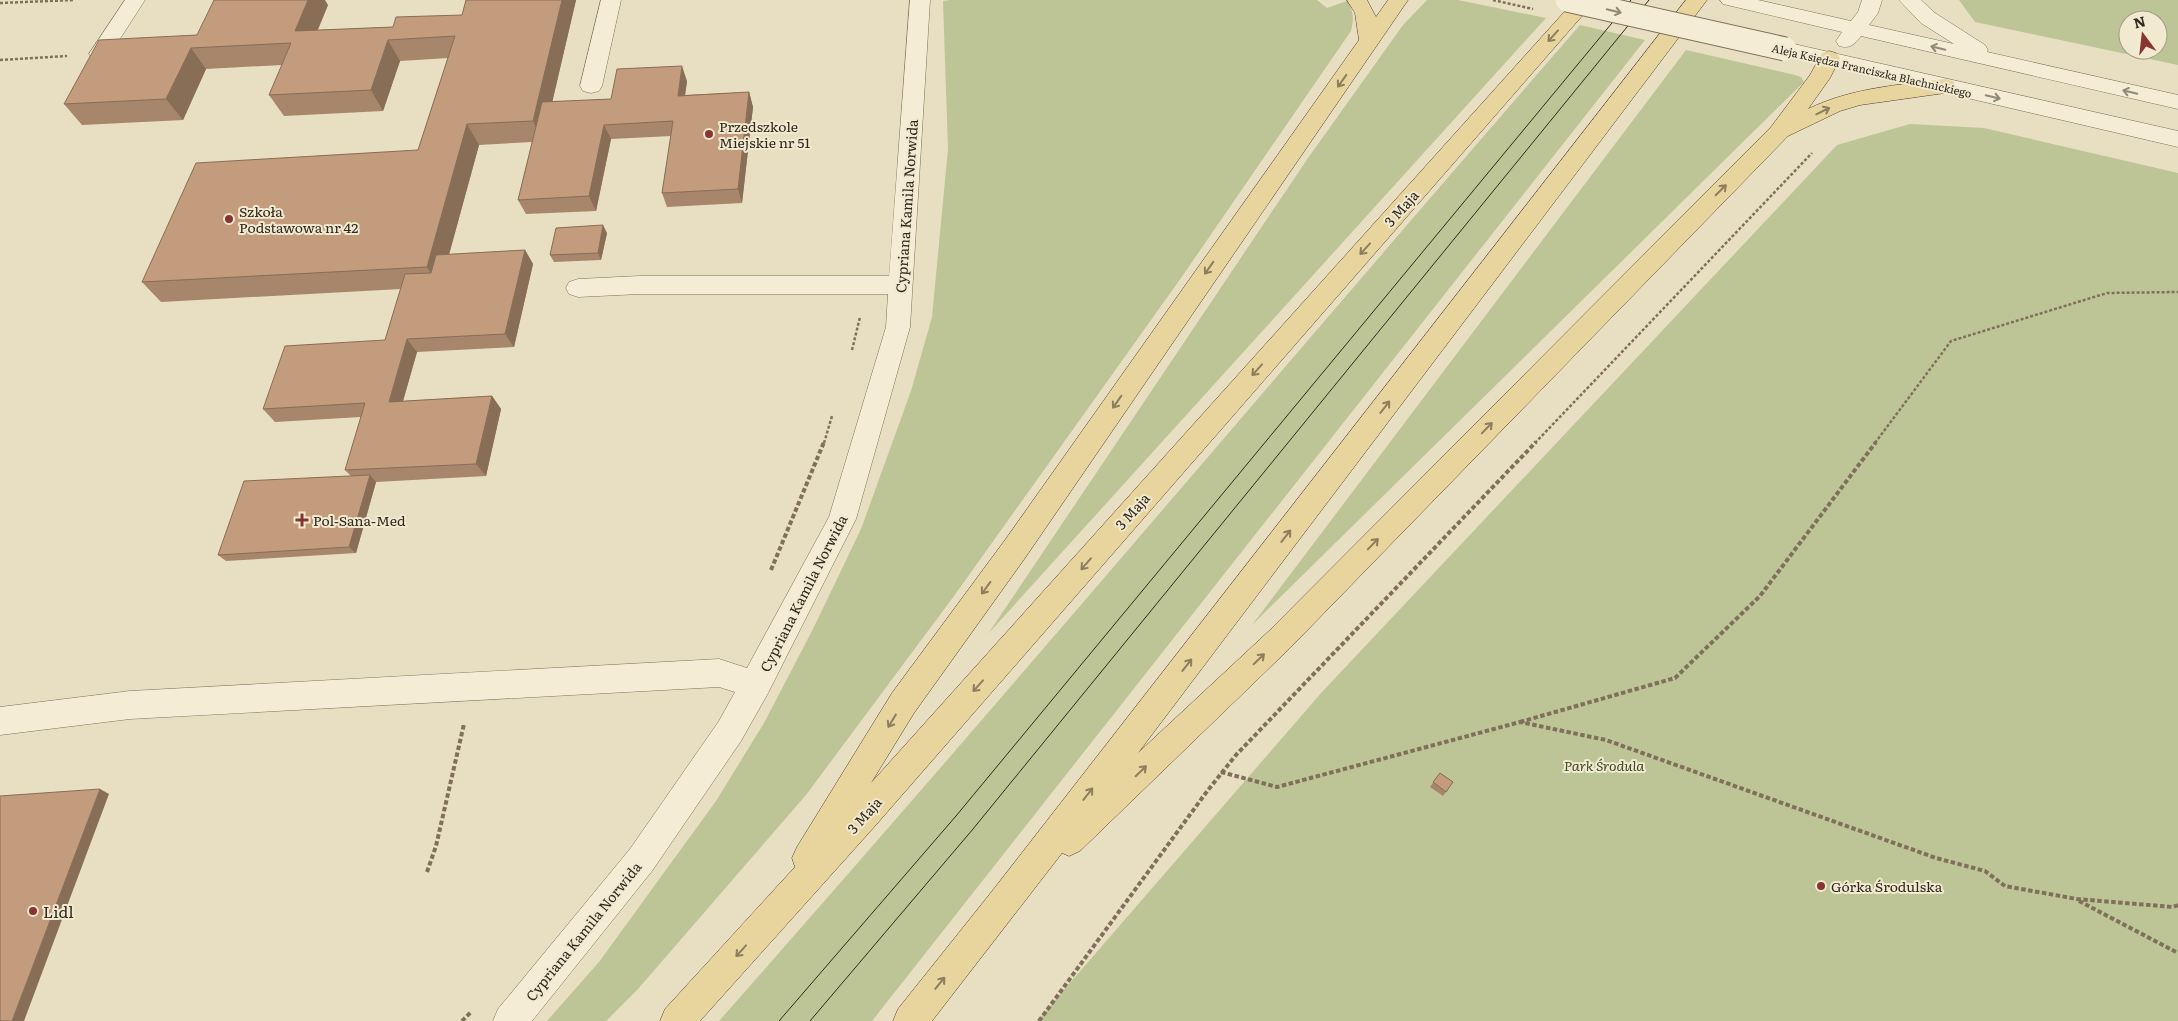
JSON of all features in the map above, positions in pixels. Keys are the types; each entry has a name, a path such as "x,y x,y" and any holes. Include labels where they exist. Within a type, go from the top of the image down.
{"main road":[{"path":"1357,0 1366,13 1370,41"},
{"path":"774,915 903,704 1015,549 1398,0"},
{"name":"3 Maja","path":"676,1021 870,808 1586,0"},
{"path":"910,1021 1005,902 1697,0"},
{"path":"1005,902 1280,639 1779,132 1819,78 1829,58"},
{"path":"1779,132 1832,106 1858,98 1945,86"}],"street":[{"path":"100,54 135,0"},
{"path":"591,86 611,0"},
{"name":"Cypriana Kamila Norwida","path":"510,1021 641,860 730,731 756,685 842,519 898,327 920,0"},
{"name":"Aleja Księdza Franciszka Blachnickiego","path":"1567,0 1785,50 1829,58 2178,139"},
{"path":"1730,0 2178,102"},
{"path":"1829,58 1856,30 1868,13 1872,0"},
{"path":"1909,0 1928,18 1994,60"},
{"path":"578,288 640,285 868,286 901,284"},
{"path":"0,721 130,705 719,673 756,685"}],"path":[{"path":"0,3 74,0"},
{"path":"0,60 50,57"},
{"path":"1039,1021 1221,772 1809,155 1818,148"},
{"path":"852,352 868,286"},
{"path":"1221,772 1277,787 1520,722 1674,678 1760,596 1951,341 2107,293 2178,292"},
{"path":"767,578 824,442 832,416"},
{"path":"1520,722 1606,740 1936,858 1985,871 2005,886 2077,899 2173,907 2178,905"},
{"path":"427,872 436,846 462,734"},
{"path":"2077,899 2178,953"},
{"path":"462,1021 475,1007"}],"green space":[{"path":"1317,0 1327,8 1347,1 1351,8 1353,19 1351,31 1181,278 954,596 806,795 638,989 606,1021 547,1021 599,962 716,801 764,723 813,629 861,529 911,391 932,317 948,149 943,1"},
{"path":"1427,0 1458,0 1546,18 988,634 1308,158 1403,25"},
{"path":"1959,0 2178,0 2178,65 2154,60 2168,60 2168,10 2118,10 2118,52 1975,22"},
{"path":"1580,25 1645,40 872,1021 719,1021 936,773"},
{"path":"1686,50 1795,75 1801,77 1804,82 1252,625"},
{"name":"Park Środula","path":"1910,124 1984,128 2178,173 2178,1021 1037,1021 1322,692 1837,145"}],"building":[{"path":"214,0 308,0 295,31 393,27 396,17 462,15 466,0 562,0 533,121 467,124 427,267 142,282 196,163 418,150 455,36 388,40 371,90 269,95 291,43 191,48 166,99 64,104 99,40 197,35"},
{"path":"682,66 678,96 749,92 738,189 662,193 673,121 604,125 589,196 518,200 542,102 611,99 617,69"},
{"path":"603,225 598,253 550,255 556,228"},
{"path":"525,250 505,334 407,339 389,402 492,396 476,464 345,470 365,403 263,409 285,346 385,340 405,274 431,273 436,255"},
{"name":"Pol-Sana-Med","path":"370,475 349,547 218,555 244,481"},
{"path":"1440,773 1453,782 1446,792 1433,782"},
{"name":"Lidl","path":"100,789 12,1021 0,1021 0,796"}],"tram line":[{"path":"779,1021 956,816 1631,0"},
{"path":"810,1021 973,829 1649,0"}],"place":[{"name":"Przedszkole Miejskie nr 51","path":"709,134"},
{"name":"Szkoła Podstawowa nr 42","path":"229,219"},
{"name":"Pol-Sana-Med","path":"302,520"},
{"name":"Górka Środulska","path":"1821,886"},
{"name":"Lidl","path":"33,911"}]}
